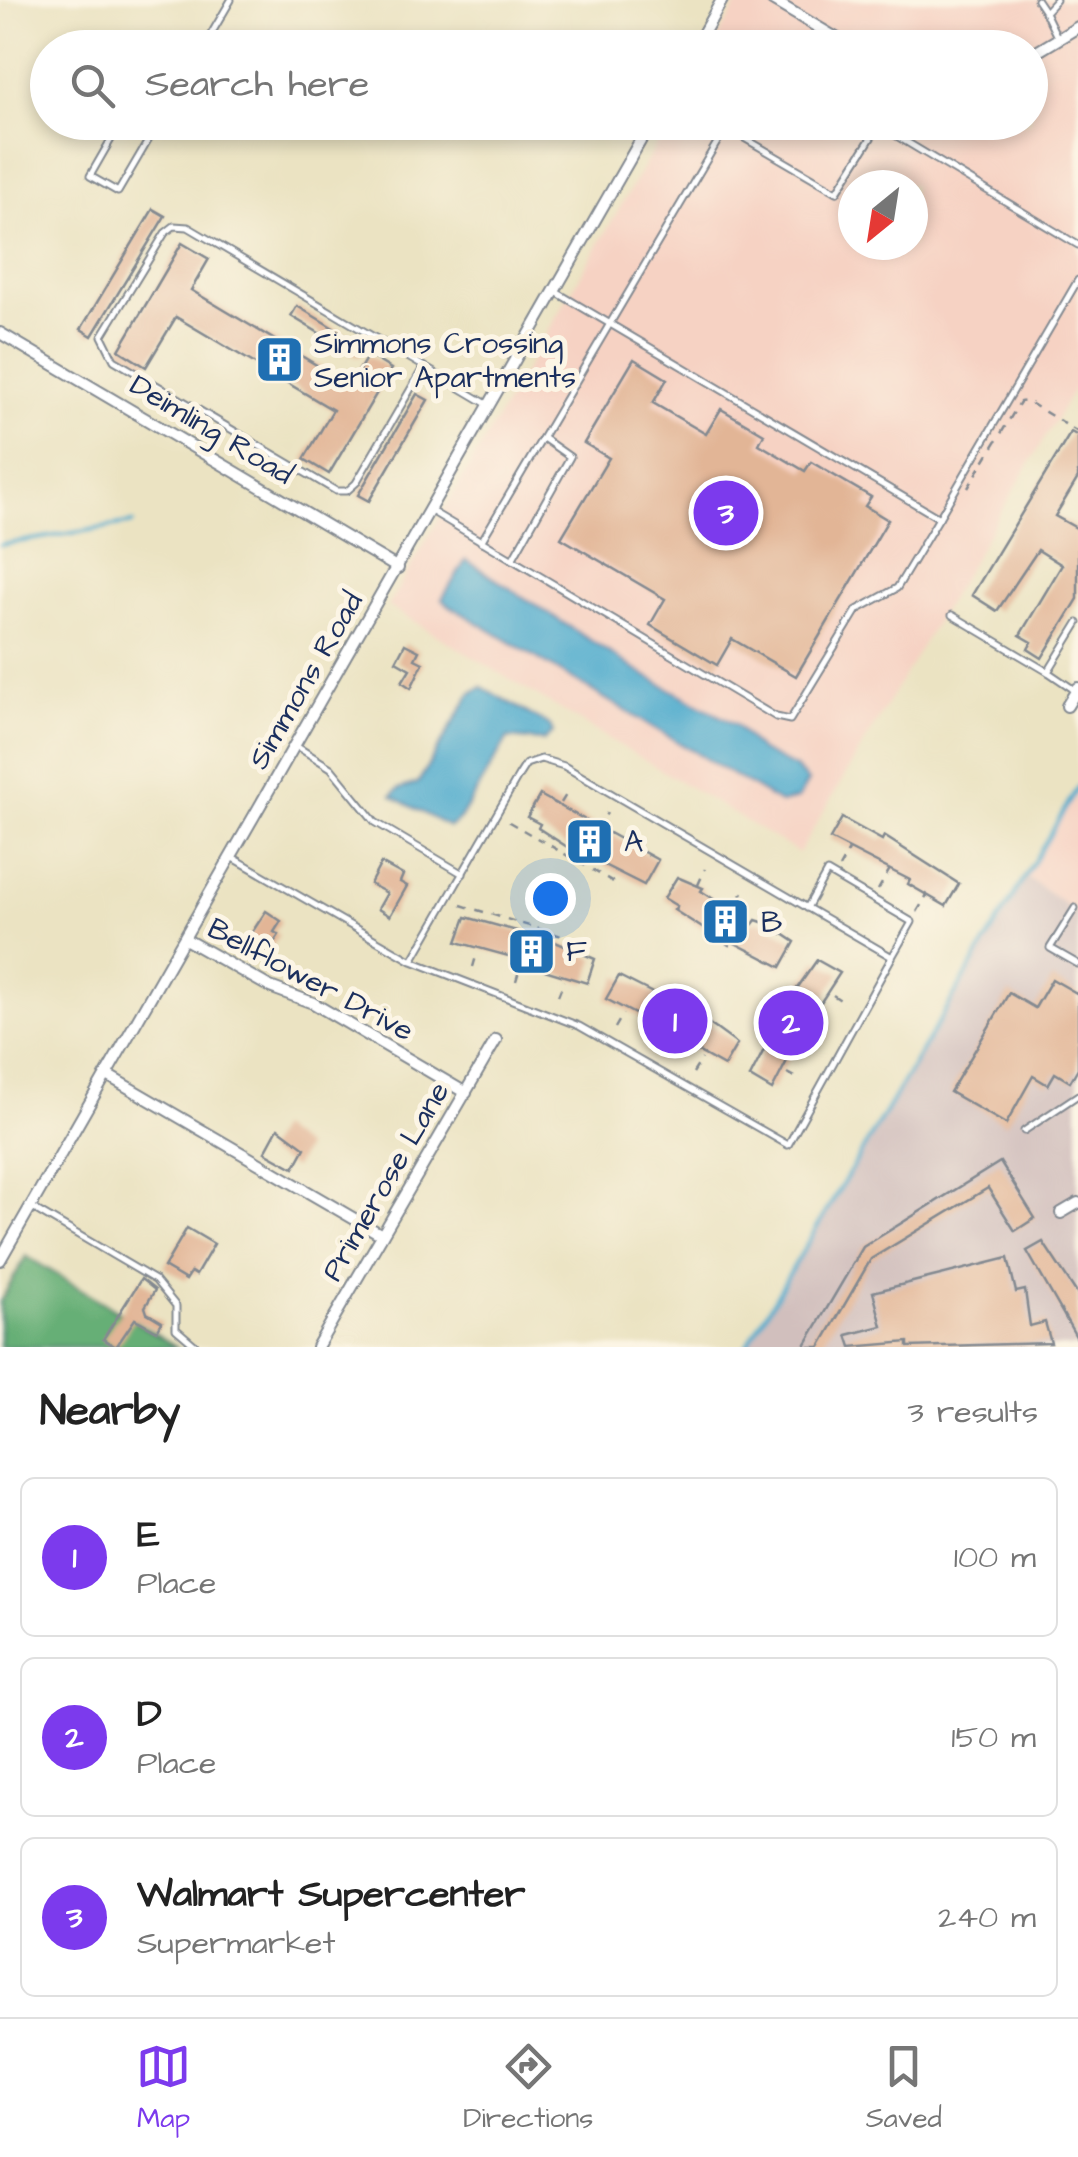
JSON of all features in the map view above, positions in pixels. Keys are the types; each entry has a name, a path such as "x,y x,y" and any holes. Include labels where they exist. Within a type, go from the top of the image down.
{"street":[{"path":"705,30 722,0"},
{"path":"772,0 822,30"},
{"path":"1048,45 1078,27"},
{"name":"Simmons Road","path":"0,1260 641,140"},
{"name":"Deimling Road","path":"0,334 398,568"},
{"path":"1067,706 1077,690"},
{"name":"Bellflower Drive","path":"185,939 270,988 312,1002 466,1093"},
{"name":"Primerose Lane","path":"317,1347 496,1040"},
{"path":"107,1074 382,1236"},
{"path":"1061,1213 1078,1203"}],"lane":[{"path":"214,30 231,0"},
{"path":"1037,0 1058,39"},
{"path":"1045,12 1056,0"},
{"path":"111,140 90,176 118,192 148,140"},
{"path":"481,542 718,140"},
{"path":"748,140 837,192 871,140"},
{"path":"907,140 1078,245"},
{"path":"423,368 356,483 347,491 336,491 114,360 102,336 165,233 174,226 188,227 490,406"},
{"path":"431,512 776,718 790,720 857,610 897,588 1078,280"},
{"path":"554,290 938,518"},
{"path":"512,560 570,457 542,437"},
{"path":"952,614 1077,690"},
{"path":"1048,672 1078,623"},
{"path":"296,746 331,768 375,822 462,874"},
{"path":"412,961 526,764 541,759 564,766 892,958"},
{"path":"232,857 412,961 579,1026 788,1145 912,922 828,872 807,908"},
{"path":"1074,908 1050,948 1078,964"},
{"path":"1024,1131 1078,1094"},
{"path":"31,1206 155,1280 176,1306 176,1329 197,1347"}],"path":[{"path":"962,498 1020,402 1027,401 1078,432"},
{"path":"561,804 569,790"},
{"path":"597,829 607,812"},
{"path":"509,822 615,883"},
{"path":"638,846 644,834"},
{"path":"839,868 849,850"},
{"path":"878,890 890,869"},
{"path":"698,885 705,870"},
{"path":"734,910 744,892"},
{"path":"916,912 927,895"},
{"path":"461,906 578,941"},
{"path":"775,928 783,915"},
{"path":"473,967 477,953"},
{"path":"516,981 521,964"},
{"path":"558,996 564,981"},
{"path":"833,995 843,1002"},
{"path":"615,1028 623,1014"},
{"path":"807,1033 820,1042"},
{"path":"654,1050 664,1034"},
{"path":"694,1074 702,1059"},
{"path":"788,1073 798,1079"}],"shaded area":[{"path":"740,0 1078,0 1078,382 799,853 388,606 659,140 1048,140 1048,30 722,30"},
{"path":"1078,791 1078,914 1025,876"},
{"path":"1025,876 1078,914 1078,1347 746,1347"}],"green space":[{"path":"26,1256 177,1347 0,1347 0,1302"}],"water":[{"path":"466,560 641,673 736,725 759,750 795,768 808,781 798,799 780,803 450,606 442,599"},
{"path":"482,687 550,726 553,733 543,741 508,738 460,819 449,827 392,796 398,789 418,783 471,693"}],"building":[{"path":"153,209 165,216 92,336 81,329"},
{"name":"Simmons Crossing Senior Apartments","path":"182,243 209,259 191,290 350,385 368,355 391,369 329,474 304,459 333,410 176,317 146,367 119,350"},
{"path":"297,306 365,347 359,357 291,316"},
{"path":"634,359 667,379 653,403 706,434 721,409 764,434 759,444 805,471 811,462 871,497 865,506 888,520 796,676 732,639 717,665 650,625 665,599 561,538 609,458 584,443"},
{"path":"417,394 428,400 369,501 358,495"},
{"path":"1071,432 1078,436 1078,478 1055,516 1078,529 1078,599 1042,658 1028,649 1032,642 1020,635 1062,565 1038,550 997,611 972,595"},
{"path":"405,644 419,651 415,659 423,663 411,688 402,682 410,669 396,661"},
{"name":"A","path":"540,795 658,860 644,885 594,860 592,863 538,828 540,824 527,817"},
{"path":"842,818 882,840 884,836 959,884 946,906 908,884 910,880 830,839"},
{"path":"381,863 403,875 400,882 407,886 390,916 378,909 387,893 370,884"},
{"name":"B","path":"677,877 703,888 701,891 753,924 756,920 768,924 795,942 781,967 731,941 729,945 674,910 677,906 664,898"},
{"path":"266,911 281,921 274,932 279,935 265,957 245,943"},
{"name":"F","path":"466,917 553,941 595,959 587,983 544,970 545,966 457,942"},
{"path":"817,960 840,973 804,1028 772,1090 750,1077 791,997"},
{"path":"619,976 700,1017 737,1044 724,1066 685,1044 687,1041 606,999"},
{"path":"1052,979 1078,994 1078,1068 1070,1082 1055,1073 1048,1085 1033,1076 1006,1124 950,1092 1009,993 1035,1008"},
{"path":"278,1128 305,1148 294,1168 265,1152"},
{"path":"1000,1162 1035,1218 1015,1231 988,1188 871,1259 820,1347 804,1347 863,1247"},
{"path":"187,1228 214,1244 196,1275 191,1272 186,1280 164,1267"},
{"path":"1043,1242 1078,1295 1078,1340 1027,1251"},
{"path":"1008,1258 1016,1292 1025,1290 1030,1326 1045,1322 1051,1343 908,1347 908,1342 851,1347 847,1335 882,1326 873,1292"},
{"path":"141,1279 155,1290 145,1307 147,1313 162,1322 157,1331 135,1319 116,1347 103,1339"}],"waterway":[{"path":"0,545 133,523"},
{"path":"746,1347 1078,787"}],"place":[{"name":"Simmons Crossing Senior Apartments","path":"279,360"},
{"name":"Walmart Supercenter","path":"726,513"},
{"name":"A","path":"589,841"},
{"name":"B","path":"726,922"},
{"name":"F","path":"531,951"},
{"name":"E","path":"675,1021"},
{"name":"D","path":"791,1023"}]}
